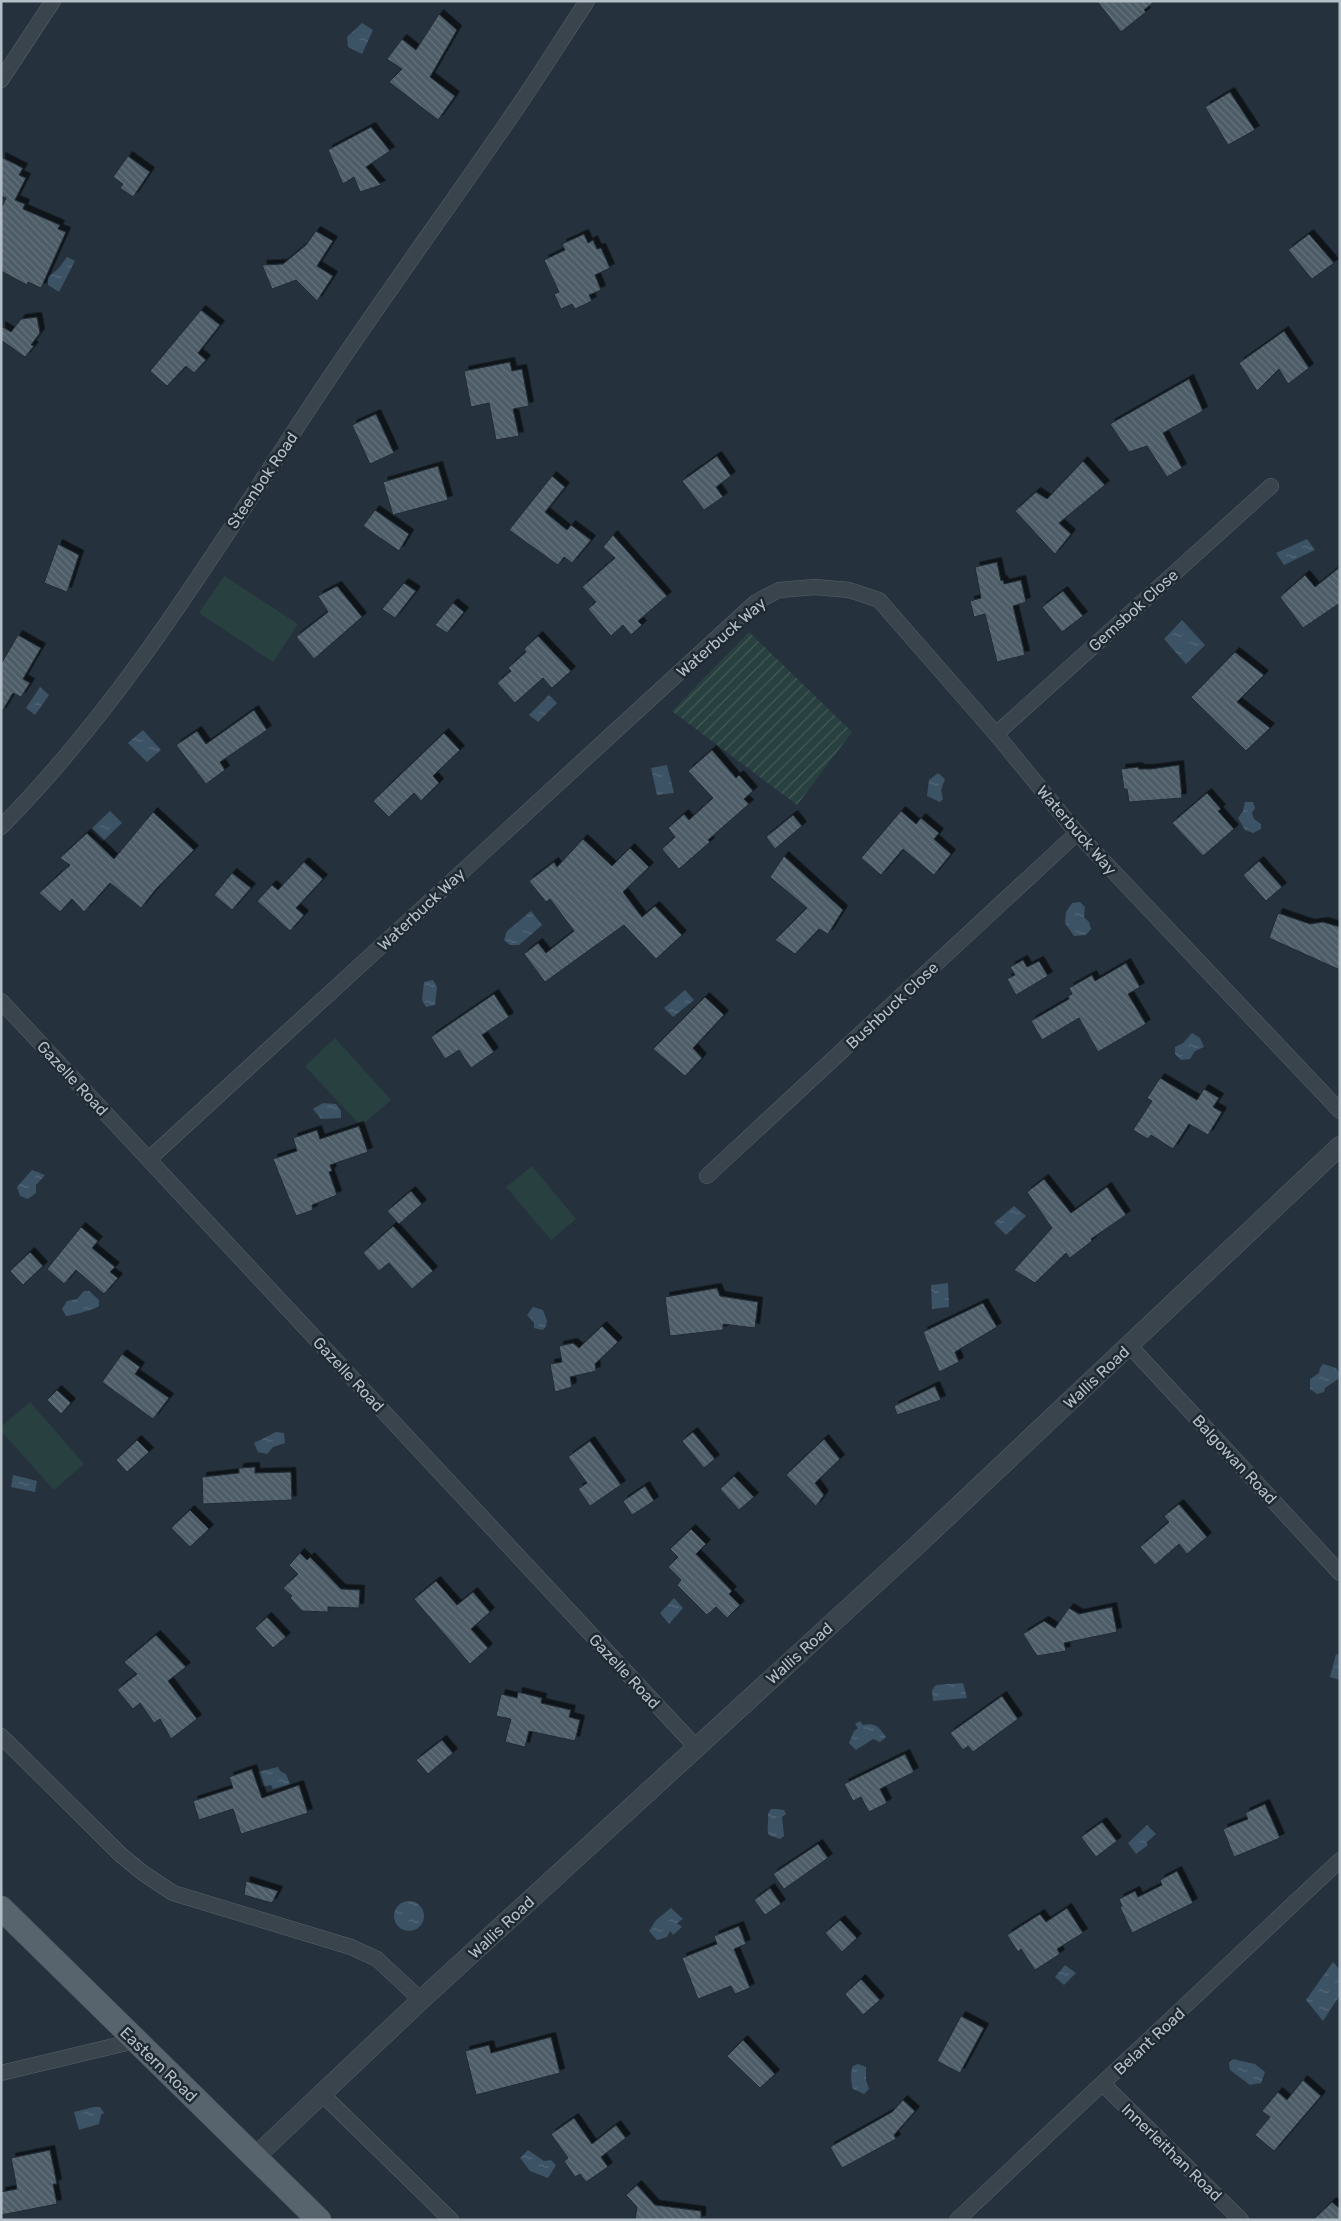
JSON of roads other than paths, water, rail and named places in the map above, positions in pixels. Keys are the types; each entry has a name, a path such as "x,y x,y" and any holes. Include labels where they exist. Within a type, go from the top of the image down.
{"main road":[{"name":"Eastern Road","path":"1,1908 318,2220"}],"street":[{"path":"1,80 53,1"},
{"name":"Steenbok Road","path":"1,827 36,791 103,711 165,626 333,372 507,122 587,1"},
{"name":"Gemsbok Close","path":"996,734 1270,486"},
{"name":"Waterbuck Way","path":"149,1159 756,602 779,590 815,587 849,590 879,600 996,734 1077,833 1340,1111"},
{"name":"Bushbuck Close","path":"707,1176 1077,833"},
{"name":"Gazelle Road","path":"1,1001 696,1747"},
{"name":"Wallis Road","path":"255,2157 421,2000 912,1550 1340,1146"},
{"name":"Balgowan Road","path":"1129,1345 1340,1573"},
{"path":"1,1736 121,1855 143,1873 173,1893 351,1947 377,1959 421,2000"},
{"name":"Belant Road","path":"957,2220 1340,1860"},
{"path":"1,2073 135,2041"},
{"name":"Innerleithan Road","path":"1103,2084 1242,2220"},
{"path":"322,2094 451,2220"}],"water":[{"path":"362,23 373,30 362,54 348,47 347,37"},
{"path":"67,257 75,261 59,292 48,285 48,277 59,268"},
{"path":"1307,539 1315,550 1284,565 1276,553"},
{"path":"1182,620 1205,645 1186,664 1164,639"},
{"path":"40,687 49,695 35,715 26,708"},
{"path":"549,695 557,703 538,722 529,715"},
{"path":"143,730 161,750 147,762 128,743"},
{"path":"667,765 674,793 657,795 651,768"},
{"path":"938,773 945,779 941,790 943,799 940,802 927,796 929,780"},
{"path":"1245,802 1253,802 1255,808 1252,813 1254,819 1261,824 1261,829 1253,833 1245,830 1238,818 1243,811"},
{"path":"110,811 122,823 102,842 90,830"},
{"path":"1080,902 1085,907 1084,917 1089,922 1091,929 1086,935 1074,936 1065,923 1066,912 1072,903"},
{"path":"531,911 542,925 519,945 510,945 504,940 507,931"},
{"path":"433,980 437,987 435,1005 426,1007 422,1000 424,982"},
{"path":"685,990 694,1000 673,1017 664,1008"},
{"path":"1192,1033 1200,1038 1204,1047 1195,1051 1190,1059 1181,1060 1175,1054 1175,1047 1183,1043"},
{"path":"323,1103 336,1104 341,1111 341,1118 321,1119 313,1109"},
{"path":"32,1170 45,1175 36,1185 36,1193 28,1199 20,1196 17,1187"},
{"path":"1014,1206 1026,1216 1006,1235 994,1223"},
{"path":"948,1283 949,1307 932,1309 931,1285"},
{"path":"84,1291 89,1291 99,1300 99,1306 66,1316 62,1309 67,1301 77,1299"},
{"path":"533,1307 543,1310 547,1321 543,1330 534,1328 534,1323 527,1315"},
{"path":"1323,1364 1336,1368 1339,1373 1338,1379 1325,1388 1324,1392 1317,1394 1310,1389 1310,1379 1319,1373"},
{"path":"276,1432 284,1433 285,1443 273,1447 267,1454 258,1452 254,1443"},
{"path":"13,1475 37,1481 35,1492 11,1487"},
{"path":"674,1598 683,1608 669,1624 660,1613"},
{"path":"1336,1654 1340,1655 1340,1680 1330,1677"},
{"path":"963,1683 967,1698 933,1701 932,1690 936,1685"},
{"path":"860,1721 863,1725 871,1724 877,1726 886,1737 880,1742 873,1739 856,1750 849,1743 854,1731 858,1728 855,1724"},
{"path":"278,1767 280,1771 286,1774 290,1784 273,1789 271,1785 262,1787 258,1772"},
{"path":"771,1809 784,1810 786,1814 782,1817 784,1836 780,1839 769,1835 768,1830 768,1814"},
{"path":"1147,1825 1156,1834 1146,1843 1148,1845 1136,1854 1128,1843"},
{"path":"409,1901 420,1905 424,1916 420,1927 409,1931 398,1927 394,1916 398,1905"},
{"path":"671,1908 683,1919 677,1923 682,1927 673,1935 670,1931 667,1937 657,1940 649,1931 656,1920"},
{"path":"1333,1962 1340,1970 1340,1995 1323,2021 1306,2000"},
{"path":"1065,1965 1076,1973 1064,1985 1055,1977"},
{"path":"1233,2059 1255,2064 1265,2072 1261,2083 1250,2085 1230,2070 1229,2063"},
{"path":"858,2064 866,2067 866,2080 869,2089 864,2094 853,2089 852,2084 852,2068"},
{"path":"100,2107 104,2113 101,2115 99,2124 79,2130 74,2112"},
{"path":"528,2150 544,2161 551,2160 556,2165 548,2178 530,2171 520,2158"}]}
